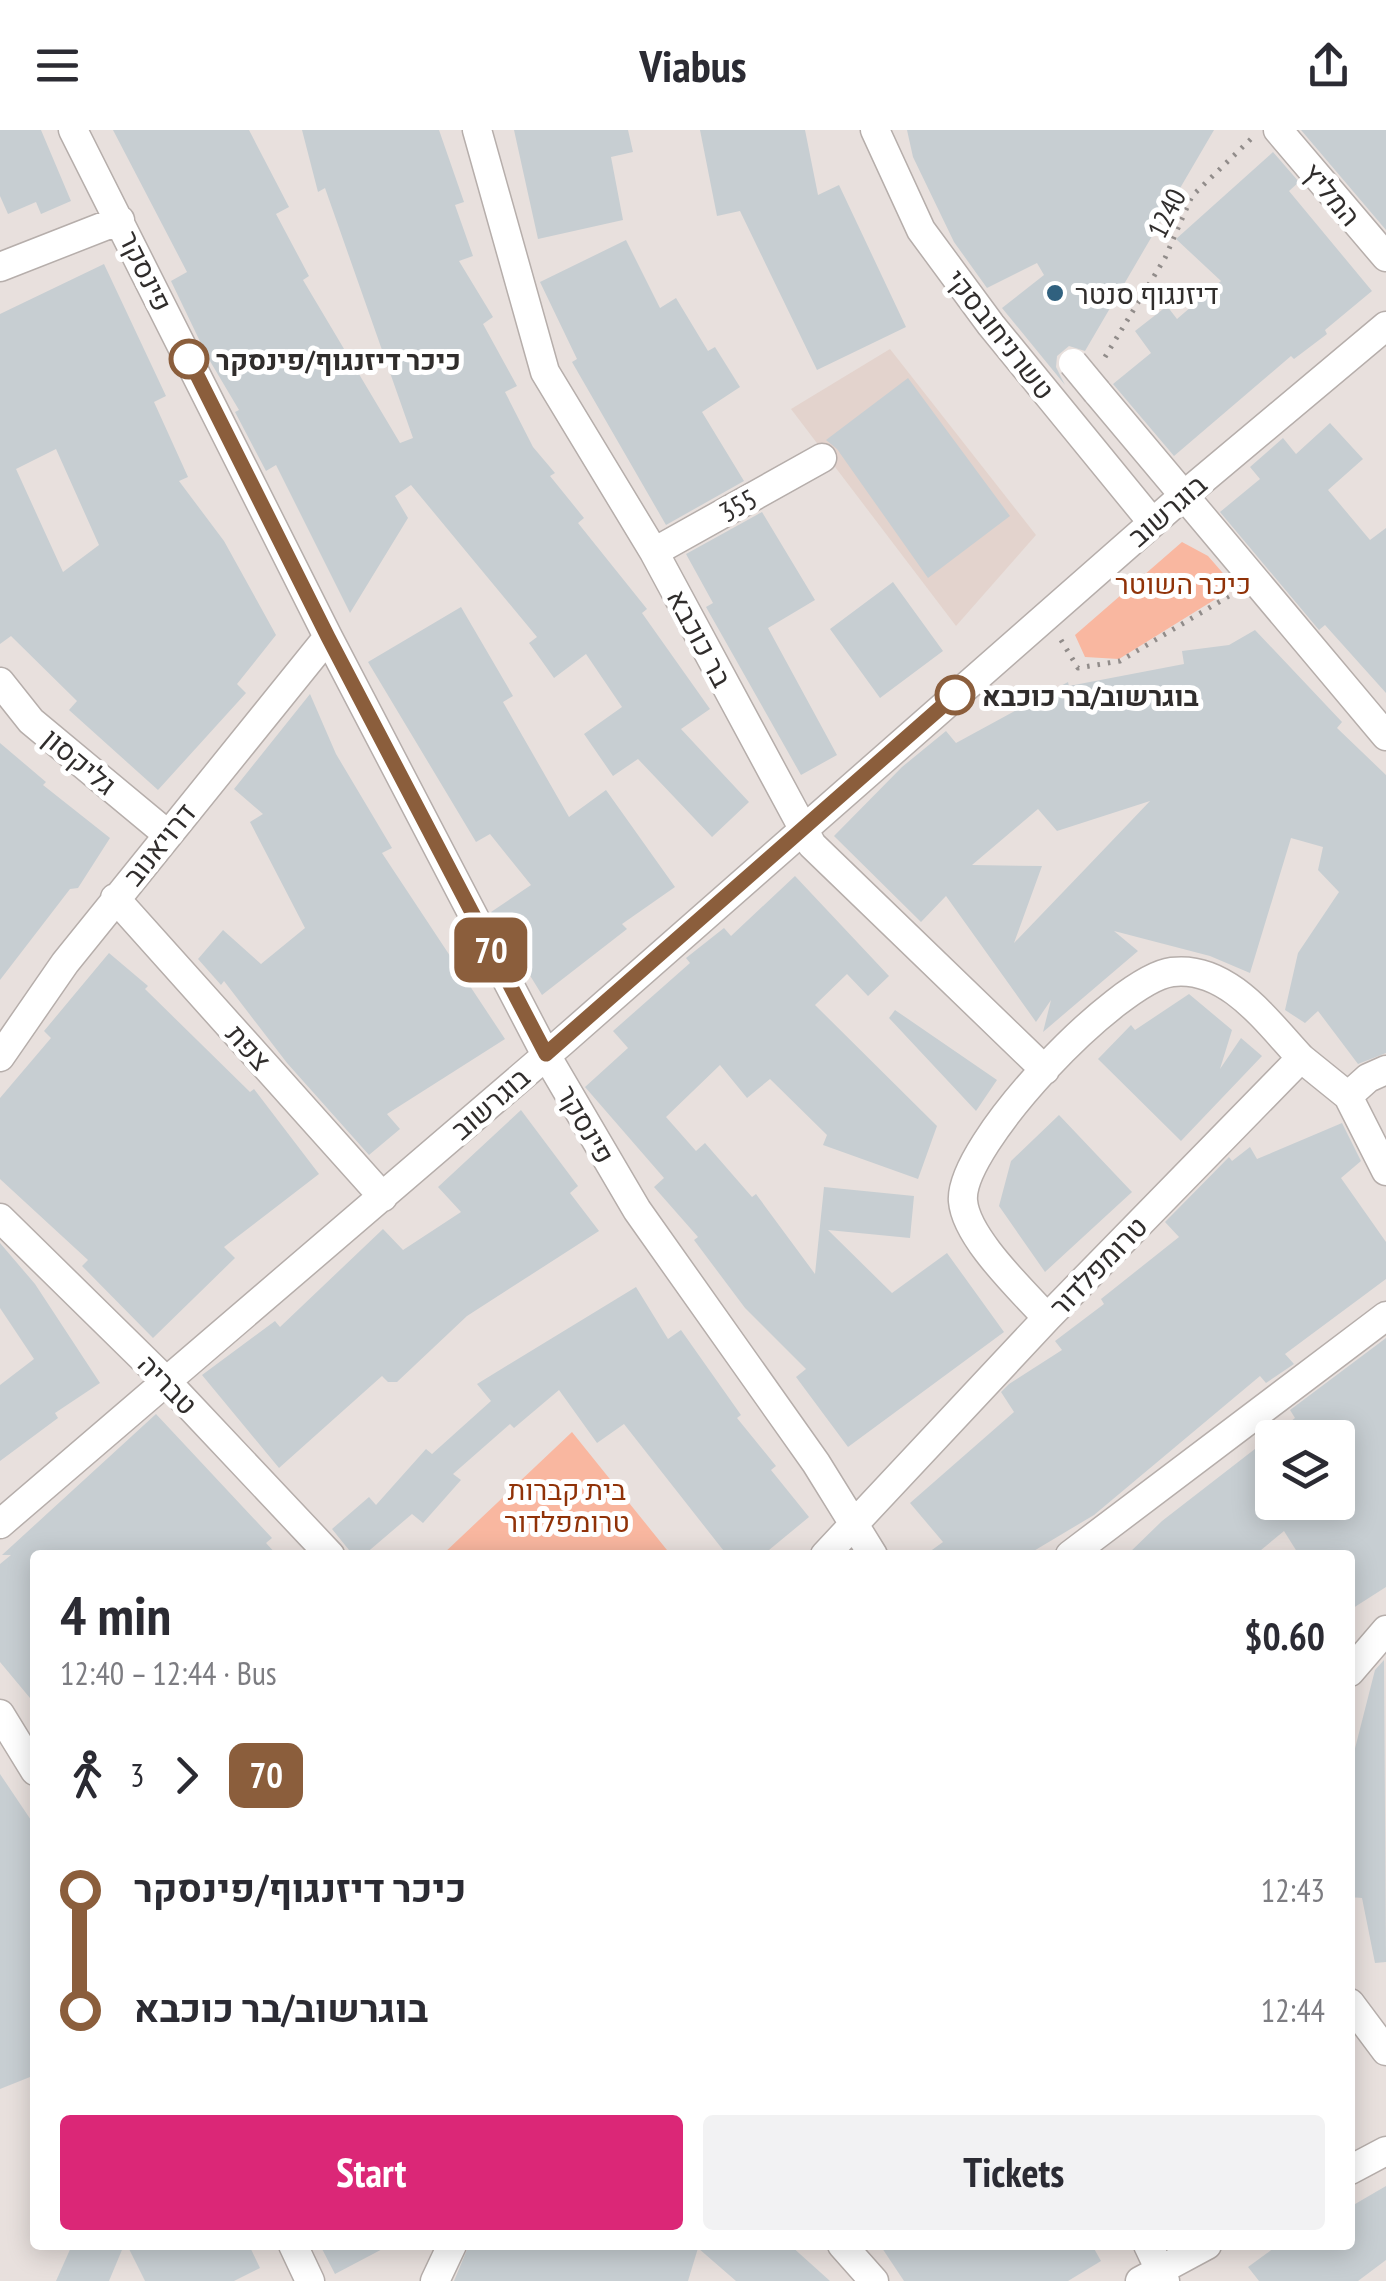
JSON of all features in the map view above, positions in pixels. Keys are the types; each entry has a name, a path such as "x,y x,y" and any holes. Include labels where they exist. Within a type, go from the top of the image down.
{"street":[{"name":"פינסקר","path":"74,130 328,637 546,1054 636,1210 816,1462 870,1550"},
{"name":"בר כוכבא","path":"477,130 545,372 654,552 812,845 1045,1070"},
{"name":"טשרניחובסקי","path":"875,130 921,230 991,325 1152,522"},
{"name":"המליץ","path":"1278,130 1386,257"},
{"path":"0,266 120,220"},
{"name":"בוגרשוב","path":"0,1524 383,1197 1182,496 1386,326"},
{"path":"1073,363 1386,736"},
{"name":"355","path":"654,552 822,458"},
{"name":"דרויאנוב","path":"4,1038 328,637"},
{"name":"גליקסון","path":"0,682 31,720 167,834"},
{"name":"צפת","path":"116,898 383,1197"},
{"path":"1046,1318 979,1238 962,1205 962,1183 970,1163 1045,1070 1096,1016 1132,989 1174,972 1225,983 1301,1058 1348,1096 1386,1171"},
{"name":"טרומפלדור","path":"829,1550 1046,1318 1301,1058"},
{"path":"1348,1096 1368,1078 1386,1070"},
{"name":"טבריה","path":"0,1218 166,1381 325,1550"},
{"path":"1077,1550 1386,1316"},
{"path":"1355,1666 1386,1630"},
{"path":"0,1714 30,1763"},
{"path":"1355,2010 1386,2051"},
{"path":"1355,2167 1386,2151"},
{"path":"294,2250 310,2281"},
{"path":"435,2281 450,2250"},
{"path":"846,2250 874,2281"},
{"path":"1152,2270 1196,2250"}],"path":[{"name":"1240","path":"1103,360 1165,258 1192,196 1259,130"},
{"path":"1047,615 1078,668 1120,661 1254,581"}],"shaded area":[{"path":"890,349 1036,535 956,626 791,409"}],"green space":[{"name":"כיכר השוטר","path":"1182,542 1208,556 1235,587 1119,659 1085,657 1075,635"},
{"name":"בית קברות טרומפלדור","path":"572,1432 667,1550 447,1550"}],"building":[{"path":"0,130 41,130 71,201 41,214 36,202 8,214 0,196"},
{"path":"113,130 249,130 289,207 276,214 309,276 303,280 400,443 413,438 325,188 318,192 302,130 439,130 464,202 455,205 473,256 459,261 493,317 483,324 517,386 505,392 533,447 555,473 550,476 584,518 578,523 647,609 642,613 710,709 681,729 749,802 712,837 638,759 613,776 584,734 622,707 586,654 554,678 529,643 537,637 411,485 395,496 408,518 350,613 276,465 266,471 235,412 239,410 207,356 171,281 187,272"},
{"path":"514,130 628,130 633,152 611,157 623,220 538,239"},
{"path":"700,130 805,130 818,195 839,185 906,327 817,370 740,211 717,216"},
{"name":"דיזנגוף סנטר","path":"907,130 1214,130 1085,351 1069,346 1057,356 1056,367 1065,385 1002,308 1044,275 1037,263 987,288 954,242 913,157"},
{"path":"1301,130 1386,130 1386,230"},
{"path":"1273,152 1299,182 1289,191 1372,291 1325,330 1327,334 1294,359 1291,356 1174,456 1113,384 1151,353 1135,331 1167,306 1177,319 1221,281 1176,239"},
{"path":"626,240 660,308 676,298 708,351 715,347 740,387 702,412 744,481 666,525 572,362 577,359 540,282"},
{"path":"104,264 166,396 154,402 188,477 179,481 224,541 276,635 237,684 246,693 158,790 69,710 77,701 11,636 0,644 0,314","holes":["56,449 99,545 63,572 16,469"]},
{"path":"908,378 1010,516 928,578 837,449 826,440"},
{"path":"1330,423 1363,459 1328,490 1370,540 1386,528 1386,693 1325,625 1319,630 1220,512 1260,479 1250,467 1283,438 1296,454"},
{"path":"762,512 815,600 768,628 837,755 801,775 706,607 713,603 686,554"},
{"path":"893,582 943,651 880,698 830,629"},
{"path":"461,607 513,696 503,702 569,817 606,790 675,887 622,924 627,929 542,995 491,912 531,885 490,834 476,842 368,662"},
{"path":"1255,630 1342,722 1337,728 1386,775 1386,1053 1358,1064 1318,1011 1305,1023 1285,1010 1298,953 1339,892 1318,870 1323,847 1291,838 1250,973 1210,956 1114,931 1138,951 1043,1032 1051,1000 1036,1022 946,896 921,922 834,836 902,767 946,731 956,743 1068,682 1069,686 1184,664 1182,651 1229,645","holes":["1150,801 1014,943 1042,866 972,865 1038,809 1057,831"]},
{"path":"310,694 336,754 392,848 382,853 505,1039 387,1114 400,1129 369,1155 287,1063 224,981 221,985 198,959 223,930 261,964 305,928 250,822 263,814 234,789"},
{"path":"0,743 46,782 43,785 110,838 78,888 70,889 0,980"},
{"path":"795,876 889,976 868,996 847,974 815,1005 937,1126 918,1179 823,1145 827,1135 770,1079 747,1098 720,1065 666,1117 696,1151 705,1143 752,1197 756,1194 815,1274 824,1187 914,1196 910,1238 828,1230 892,1293 947,1253 1004,1332 848,1447 796,1377 806,1369 745,1308 694,1240 698,1237 654,1187 664,1178 585,1087 628,1048 613,1031 690,963 686,958 724,928 731,936"},
{"path":"109,953 148,986 145,989 250,1092 254,1089 319,1174 224,1247 235,1258 153,1338 82,1266 88,1260 0,1179 0,1098 51,1038 44,1031"},
{"path":"1189,994 1232,1030 1220,1069 1241,1038 1262,1056 1181,1141 1098,1059 1131,1025 1135,1030"},
{"path":"895,1010 997,1080 976,1111 889,1018"},
{"path":"521,1110 578,1186 570,1193 599,1231 467,1316 397,1382 388,1382 382,1376 279,1468 202,1375 275,1321 280,1327 383,1229 403,1250 461,1212 438,1187"},
{"path":"1059,1115 1132,1192 1045,1272 999,1206 1011,1161"},
{"path":"1342,1123 1361,1161 1341,1178 1386,1242 1386,1279 1285,1354 1294,1364 1266,1383 1260,1376 1094,1515 1035,1550 932,1550 943,1542 910,1503 1014,1412 1001,1392 1062,1350 1055,1341 1104,1304 1101,1299 1179,1237 1165,1222 1229,1157 1232,1161 1250,1147 1257,1159"},
{"path":"0,1243 35,1284 100,1383 55,1413 58,1418 0,1461 0,1385 34,1359 0,1308"},
{"path":"636,1287 668,1339 681,1330 741,1415 737,1418 776,1466 771,1470 809,1517 769,1550 723,1550 624,1424 597,1443 559,1390 514,1428 510,1424 453,1474 461,1480 423,1523 412,1514 370,1550 349,1550 332,1529 369,1497 376,1505 426,1449 432,1454 491,1401 477,1384"},
{"path":"1386,1338 1386,1587 1355,1607 1355,1550 1296,1550 1284,1531 1261,1550 1132,1550 1162,1521 1255,1449 1255,1520 1355,1520 1355,1420 1292,1420 1290,1410"},
{"path":"156,1414 272,1538 266,1543 272,1550 30,1550 30,1698 0,1662 0,1564 11,1555 2,1555"},
{"path":"1384,1660 1386,1962 1375,1963 1362,1898 1355,1897 1355,1748 1375,1670"},
{"path":"0,1774 30,1819 30,2077 0,2089"},
{"path":"1386,2186 1386,2260 1358,2281 1259,2281 1248,2267 1271,2250 1355,2250 1355,2204"},
{"path":"70,2250 122,2250 109,2281 56,2281"},
{"path":"130,2250 251,2250 260,2268 234,2281 145,2281"},
{"path":"323,2250 381,2250 335,2274"},
{"path":"467,2250 697,2250 688,2281 454,2281"},
{"path":"700,2250 796,2250 830,2281 736,2281"},
{"path":"883,2250 1095,2250 1101,2261 1068,2281 904,2281"}],"bus line":[{"name":"70","path":"189,359 328,637 546,1054 955,695"}],"place":[{"name":"דיזנגוף סנטר","path":"1055,293"},
{"name":"כיכר דיזנגוף/פינסקר","path":"189,359"},
{"name":"בוגרשוב/בר כוכבא","path":"955,695"}]}
